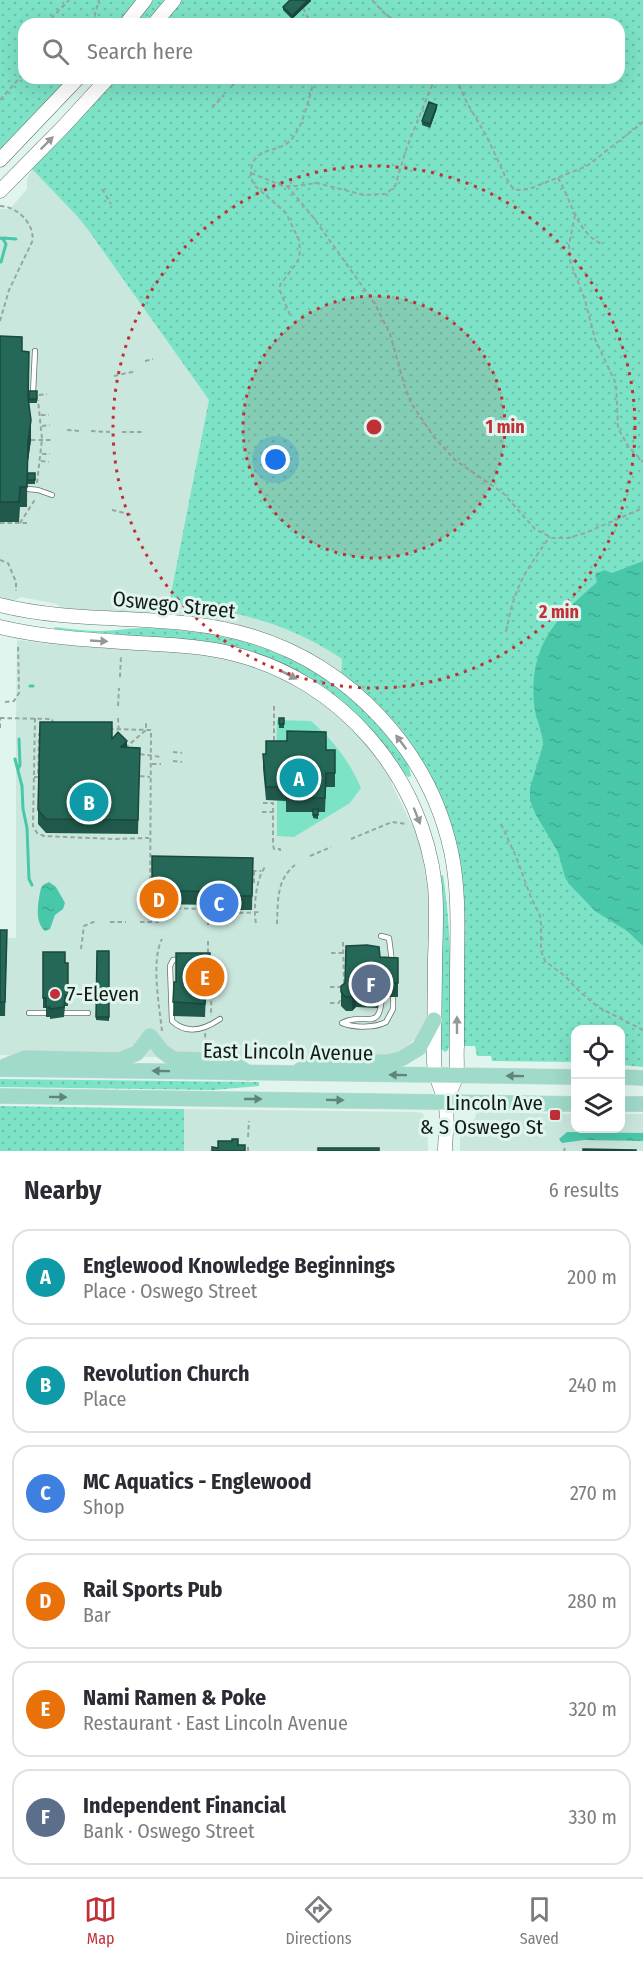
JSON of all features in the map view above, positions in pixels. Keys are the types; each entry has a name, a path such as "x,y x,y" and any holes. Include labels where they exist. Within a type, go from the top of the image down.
{"main road":[{"path":"131,18 145,0"},
{"path":"159,18 174,0"},
{"path":"0,160 72,84"},
{"path":"0,191 102,84"},
{"name":"Oswego Street","path":"0,604 45,614 197,625 244,634 276,645 313,663 348,687 376,713 405,747 418,767 436,805 450,850 458,908 456,1075 445,1102"},
{"name":"Oswego Street","path":"0,627 82,640 189,646 242,656 272,666 305,684 350,718 379,749 395,772 410,801 426,840 433,875 436,902 435,1075 445,1102 445,1151"},
{"path":"292,1073 322,1062 387,1062 401,1059 418,1048 435,1020"},
{"path":"0,1069 26,1058 120,1060 133,1055 150,1036 162,1051 173,1059 231,1061 248,1073"},
{"name":"East Lincoln Avenue","path":"0,1069 571,1077"},
{"path":"625,1077 643,1078"},
{"path":"0,1096 571,1104"},
{"path":"625,1104 643,1104"}],"lane":[{"path":"33,393 34,351"},
{"path":"28,489 36,489 52,495"},
{"path":"381,936 389,939 393,974"},
{"path":"385,959 390,953"},
{"path":"186,959 173,960 170,966 172,1021 179,1028 187,1030 214,1023 220,1019"},
{"path":"383,986 382,1008 378,1016 373,1019 348,1020 342,1023 368,1026 387,1022 393,1009 393,984"},
{"path":"29,1013 88,1013"}],"path":[{"path":"50,18 69,0"},
{"path":"94,18 99,0"},
{"path":"372,0 391,18"},
{"path":"299,4 308,18"},
{"path":"0,99 18,80"},
{"path":"290,315 280,291 280,285 299,259 298,238 286,213 255,186 251,181 250,173 259,156 279,148 294,135 313,84"},
{"path":"250,173 269,182 287,186 317,183 378,196 391,191 396,184 411,137 432,84"},
{"path":"459,84 511,186 516,189 524,190 592,163 642,123"},
{"path":"212,108 224,95"},
{"path":"557,177 575,215 592,238 602,244"},
{"path":"287,186 313,217 375,304 393,342 408,396 428,428 459,463 504,495 540,533 557,539 576,536 643,508"},
{"path":"102,189 111,204"},
{"path":"0,207 13,209 29,224 33,237 9,290 0,321"},
{"path":"575,215 569,245 570,261 585,300 595,339 616,384 618,428 628,446 643,462"},
{"path":"145,362 153,359"},
{"path":"114,376 136,371"},
{"path":"37,486 42,454 42,426 38,396 47,394"},
{"path":"41,416 49,415"},
{"path":"42,426 50,425"},
{"path":"67,430 80,431"},
{"path":"91,431 110,432"},
{"path":"122,432 144,432"},
{"path":"31,440 52,440"},
{"path":"42,454 50,454"},
{"path":"41,461 49,462"},
{"path":"20,524 34,503 36,492"},
{"path":"112,510 133,516"},
{"path":"0,523 30,524"},
{"path":"506,632 519,582 549,537"},
{"path":"0,560 8,563 16,582 16,591"},
{"path":"5,702 14,701 19,693 18,644"},
{"path":"120,677 121,657"},
{"path":"118,706 119,688"},
{"path":"274,706 274,741"},
{"path":"0,728 0,718 53,719 53,727"},
{"path":"35,718 33,826 40,835 114,839 150,838"},
{"path":"118,718 122,750"},
{"path":"146,722 146,730"},
{"path":"34,777 38,777 39,727"},
{"path":"105,729 151,730 150,908"},
{"path":"122,750 146,730"},
{"path":"39,734 46,736"},
{"path":"122,750 161,756"},
{"path":"173,752 182,753"},
{"path":"173,761 182,762"},
{"path":"151,764 161,764"},
{"path":"140,776 150,777"},
{"path":"267,793 267,804"},
{"path":"263,803 273,803 273,845 274,849 280,849 280,851"},
{"path":"262,812 273,812"},
{"path":"351,839 392,822 408,824"},
{"path":"501,824 540,916 542,924 540,948 545,961 563,974 598,1007 643,1030"},
{"path":"310,856 331,847"},
{"path":"278,924 278,892 281,881 289,869 295,865"},
{"path":"256,923 257,885 261,871 266,866"},
{"path":"245,870 261,871"},
{"path":"254,871 254,882 257,885"},
{"path":"142,876 150,876"},
{"path":"140,908 220,909 219,914 261,912"},
{"path":"140,922 159,923 159,908"},
{"path":"208,909 208,925"},
{"path":"81,949 83,928 87,923 96,921"},
{"path":"110,922 126,922"},
{"path":"162,939 158,946 158,982 162,1037"},
{"path":"208,939 208,953"},
{"path":"330,1003 340,1003 344,995 343,942"},
{"path":"331,953 343,953"},
{"path":"343,959 352,959"},
{"path":"205,1019 211,1019 212,969 208,965"},
{"path":"330,987 344,987"},
{"path":"66,1001 66,993 77,993"},
{"path":"206,993 211,993"},
{"path":"205,1015 211,1015"},
{"path":"205,1029 206,1048"},
{"path":"248,1137 249,1121"},
{"path":"239,1148 248,1149"}],"shaded area":[{"path":"0,0 138,0 122,18 18,18 18,84 64,84 0,152"},
{"path":"153,0 166,0 151,18 138,18"},
{"path":"182,0 643,0 643,1067 625,1065 625,1025 571,1025 571,1062 492,1061 491,1056 477,1056 475,1046 463,1046 464,915 422,762 387,715 341,674 342,659 301,636 259,620 215,610 169,604 209,400 86,227 32,169 110,84 625,84 625,18 167,18"},
{"path":"32,169 86,227 209,400 342,659 341,674 286,643 63,609 57,604 21,597 13,601 0,598 0,209 10,209 27,189 27,180"},
{"path":"55,627 95,631 142,628 207,634 238,640 297,662 324,678 349,697 373,720 396,746 411,776 408,777 401,770 380,740 340,699 305,676 272,659 240,648 203,641 55,630"},
{"path":"17,641 49,644 162,650 221,657 271,672 309,693 339,716 368,746 391,779 415,828 420,844 428,890 430,919 428,1017 423,1033 418,1032 415,1039 405,1048 383,1060 0,1055 0,938 16,938 16,719"},
{"path":"277,720 311,721 340,752 361,788 350,803 294,837 277,836 277,800 287,801 287,812 324,812 326,787 335,787 276,755"},
{"path":"443,875 450,960 449,1046 445,1052 440,1048 439,876"},
{"path":"0,1079 259,1082 259,1086 213,1090 0,1087"},
{"path":"0,1106 184,1109 184,1151 0,1151"},
{"path":"184,1109 422,1113 427,1120 428,1151 184,1151"},
{"path":"476,1112 571,1114 571,1133 625,1133 625,1114 643,1114 643,1151 460,1151 460,1130 465,1130 475,1118"}],"water":[{"path":"643,561 643,946 627,931 595,911 569,884 558,852 530,801 530,788 543,745 534,704 536,665 548,634 569,608 597,582 595,575 604,570 612,573"},
{"path":"49,882 56,887 65,903 63,909 55,915 50,929 45,931 39,922 38,905 41,888"},
{"path":"567,1132 643,1133 643,1141 584,1140 562,1143 559,1139"}],"building":[{"path":"290,0 308,0 292,16 283,7"},
{"path":"429,102 437,105 430,124 422,121"},
{"path":"0,336 22,337 22,351 29,352 28,398 31,420 27,487 20,487 19,502 0,502"},
{"path":"29,391 37,391 37,399 29,399"},
{"path":"28,473 35,473 35,480 27,480"},
{"path":"279,718 284,718 284,724 279,724"},
{"path":"40,722 112,722 112,739 118,732 127,741 121,747 140,748 138,820 46,819 38,810"},
{"path":"287,731 326,732 326,750 335,750 335,773 326,773 325,798 286,798 287,787 266,787 263,754 266,754 266,741 287,741"},
{"path":"313,809 318,809 318,815 313,815"},
{"path":"152,856 253,858 252,896 223,896 216,892 152,890"},
{"path":"0,930 7,930 5,1002 0,1002"},
{"path":"346,946 379,947 380,957 398,958 398,983 379,983 378,994 356,994 346,997 341,992 341,986 345,983"},
{"name":"7-Eleven","path":"97,951 109,951 109,1017 96,1017"},
{"name":"7-Eleven","path":"43,952 65,952 65,963 68,963 68,995 65,995 64,1007 50,1009 46,1007 46,998 43,998"},
{"path":"176,953 210,953 205,1004 173,1002"},
{"path":"232,1139 238,1139 238,1145 245,1145 245,1151 212,1151 212,1147 218,1148 218,1141 232,1141"},
{"path":"318,1148 379,1148 379,1151 318,1151"},
{"path":"583,1149 636,1150 636,1151 583,1151"}],"waterway":[{"path":"0,238 6,244 1,262"},
{"path":"3,238 16,239"},
{"path":"18,769 20,765 19,739"},
{"path":"15,759 22,786 27,828 29,879 32,885"}],"place":[{"name":"Englewood Knowledge Beginnings","path":"299,778"},
{"name":"Revolution Church","path":"89,802"},
{"name":"Rail Sports Pub","path":"159,899"},
{"name":"MC Aquatics - Englewood","path":"219,903"},
{"name":"Nami Ramen & Poke","path":"205,977"},
{"name":"Independent Financial","path":"371,984"},
{"name":"7-Eleven","path":"55,994"},
{"name":"Lincoln Ave & S Oswego St","path":"555,1115"}]}
